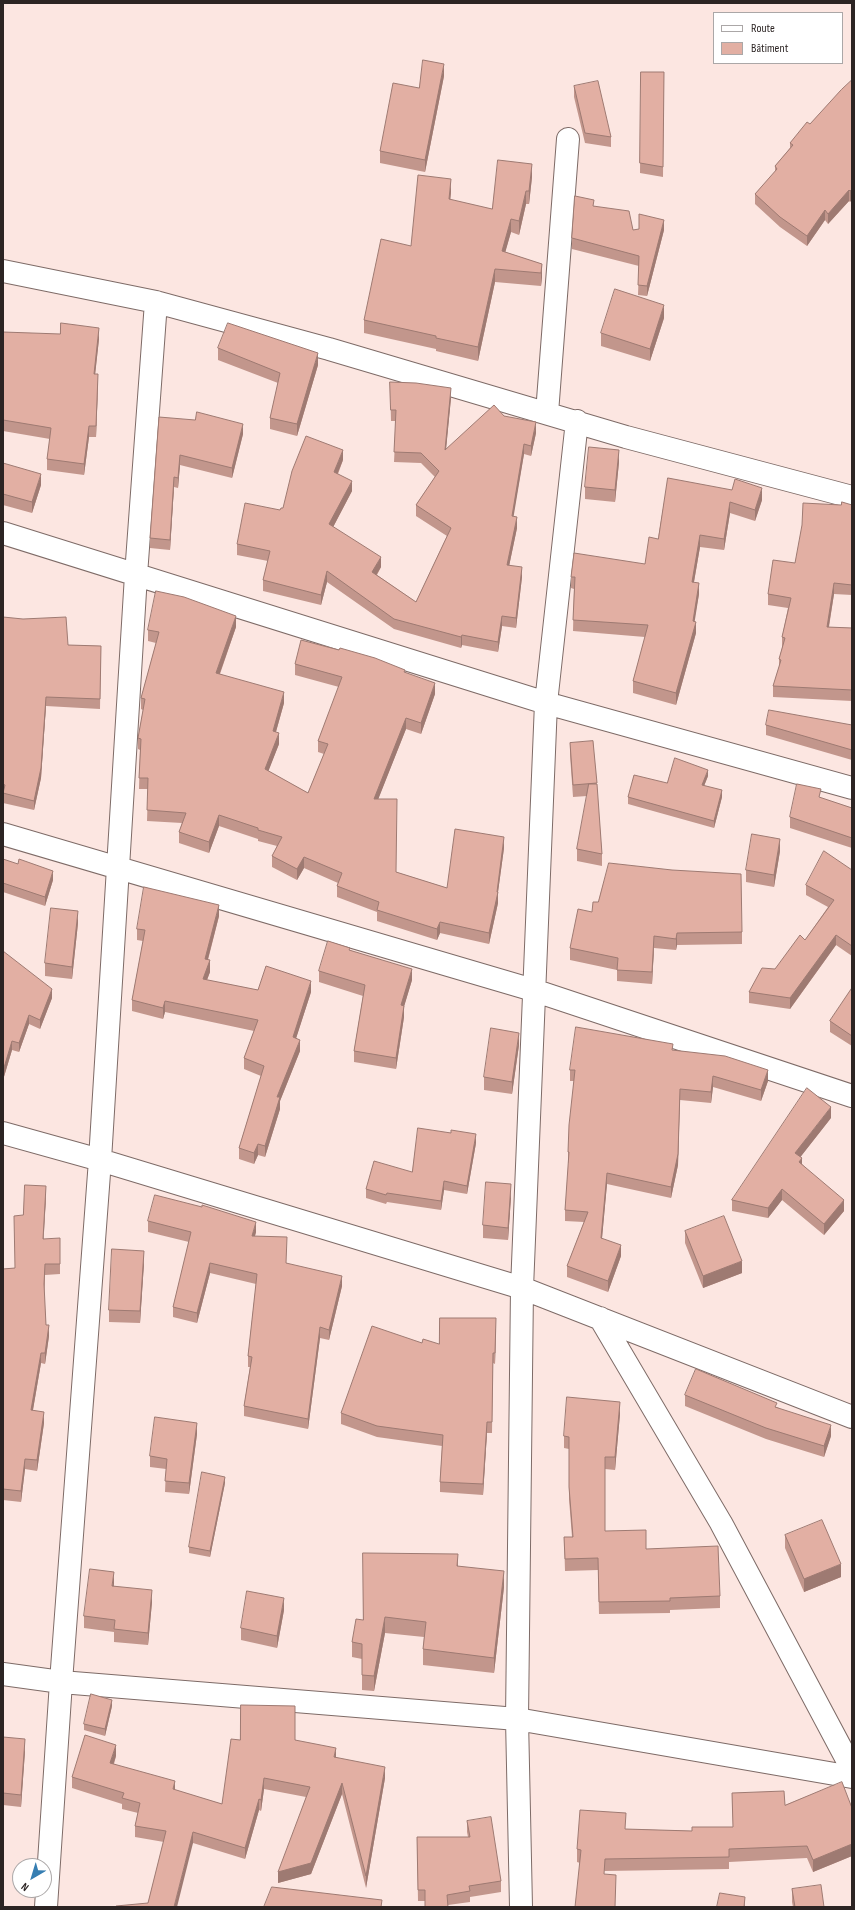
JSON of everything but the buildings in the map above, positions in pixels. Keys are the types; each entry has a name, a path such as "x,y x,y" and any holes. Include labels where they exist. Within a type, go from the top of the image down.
{"street":[{"path":"547,414 568,139"},
{"path":"3,271 156,302 329,349 626,437 852,497"},
{"path":"46,1907 61,1682 100,1160 136,575 156,302"},
{"path":"522,1907 517,1718 522,1288 546,703 577,422"},
{"path":"3,533 546,703 852,788"},
{"path":"3,834 534,990 852,1096"},
{"path":"3,1133 100,1160 522,1288 852,1417"},
{"path":"600,1318 721,1524 852,1769"},
{"path":"3,1674 61,1682 517,1718 852,1777"}]}
